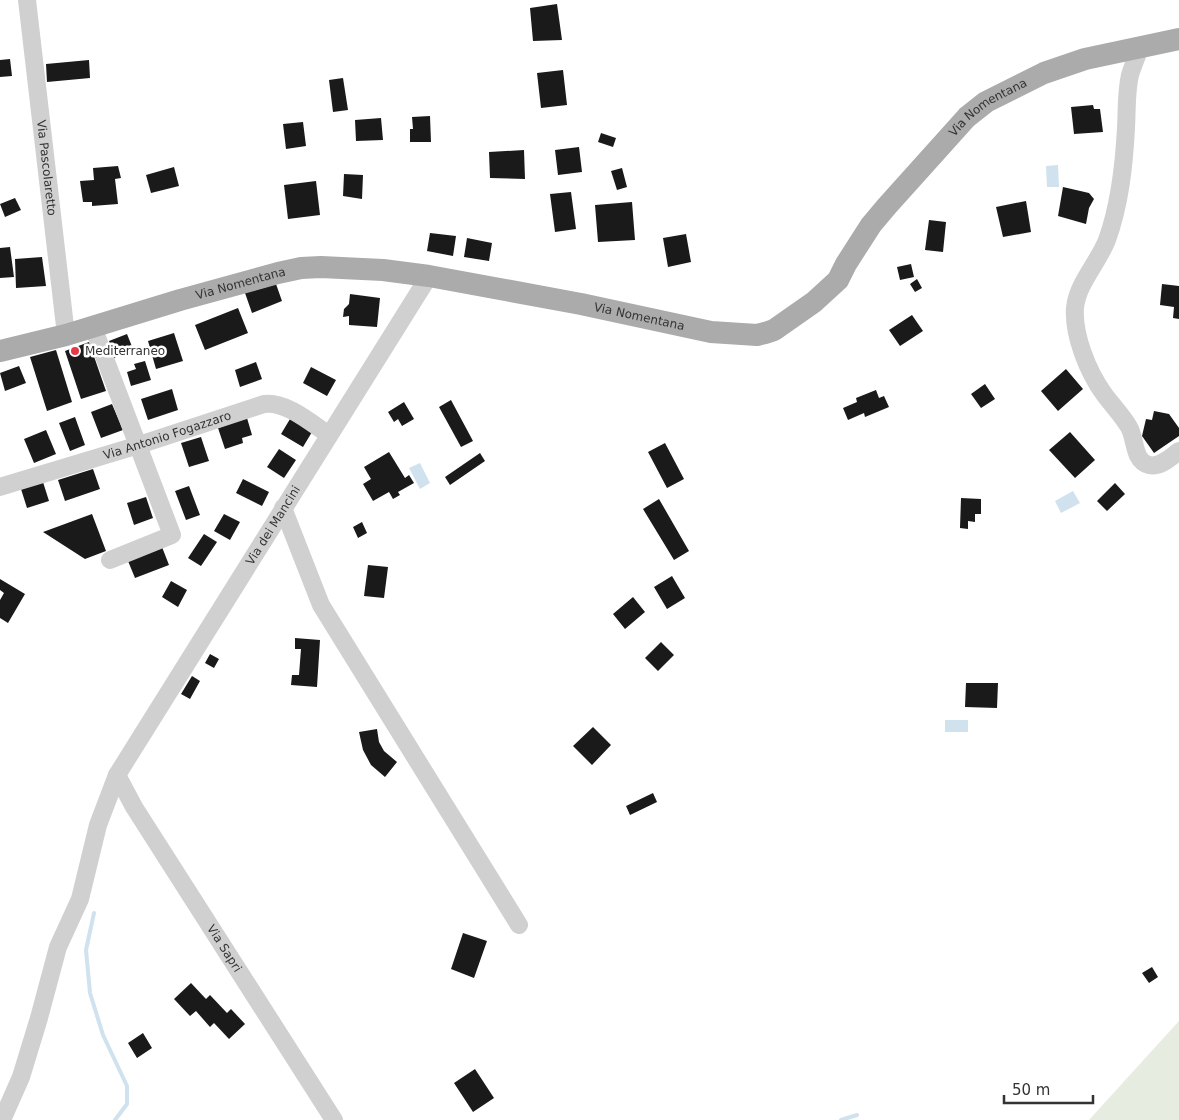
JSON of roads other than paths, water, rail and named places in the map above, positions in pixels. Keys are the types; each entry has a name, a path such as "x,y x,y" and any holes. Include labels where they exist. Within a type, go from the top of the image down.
{"main road":[{"name":"Via Nomentana","path":"0,352 66,335 180,300 278,273 301,268 320,267 383,270 429,276 581,304 711,332 757,335 765,333 774,330 814,302 838,280 856,249 887,206 967,117 986,102 1044,73 1085,59 1179,39"}],"street":[{"name":"Via Pascolaretto","path":"27,0 66,335"},
{"path":"1141,46 1129,82 1123,174 1115,217 1106,242 1077,296 1075,317 1083,353 1089,369 1103,393 1128,424 1136,452 1141,460 1149,465 1158,465 1179,451"},
{"name":"Via dei Mancini","path":"2,1120 21,1077 58,947 80,899 98,825 117,775 429,276"},
{"path":"93,327 172,535 110,560"},
{"name":"Via Antonio Fogazzaro","path":"0,487 269,403 286,407 329,435"},
{"path":"283,508 322,605 519,925"},
{"name":"Via Sapri","path":"117,775 140,816 334,1120"}],"water":[{"path":"1058,165 1059,187 1047,187 1046,166"},
{"path":"420,463 430,483 420,489 409,468"},
{"path":"1073,491 1080,503 1061,513 1055,501"},
{"path":"945,720 968,720 968,732 945,732"}],"waterway":[{"path":"94,913 86,950 90,993 103,1035 127,1086 127,1104 115,1120"},
{"path":"841,1120 857,1115"}],"place":[{"name":"Mediterraneo","path":"75,351"}]}
